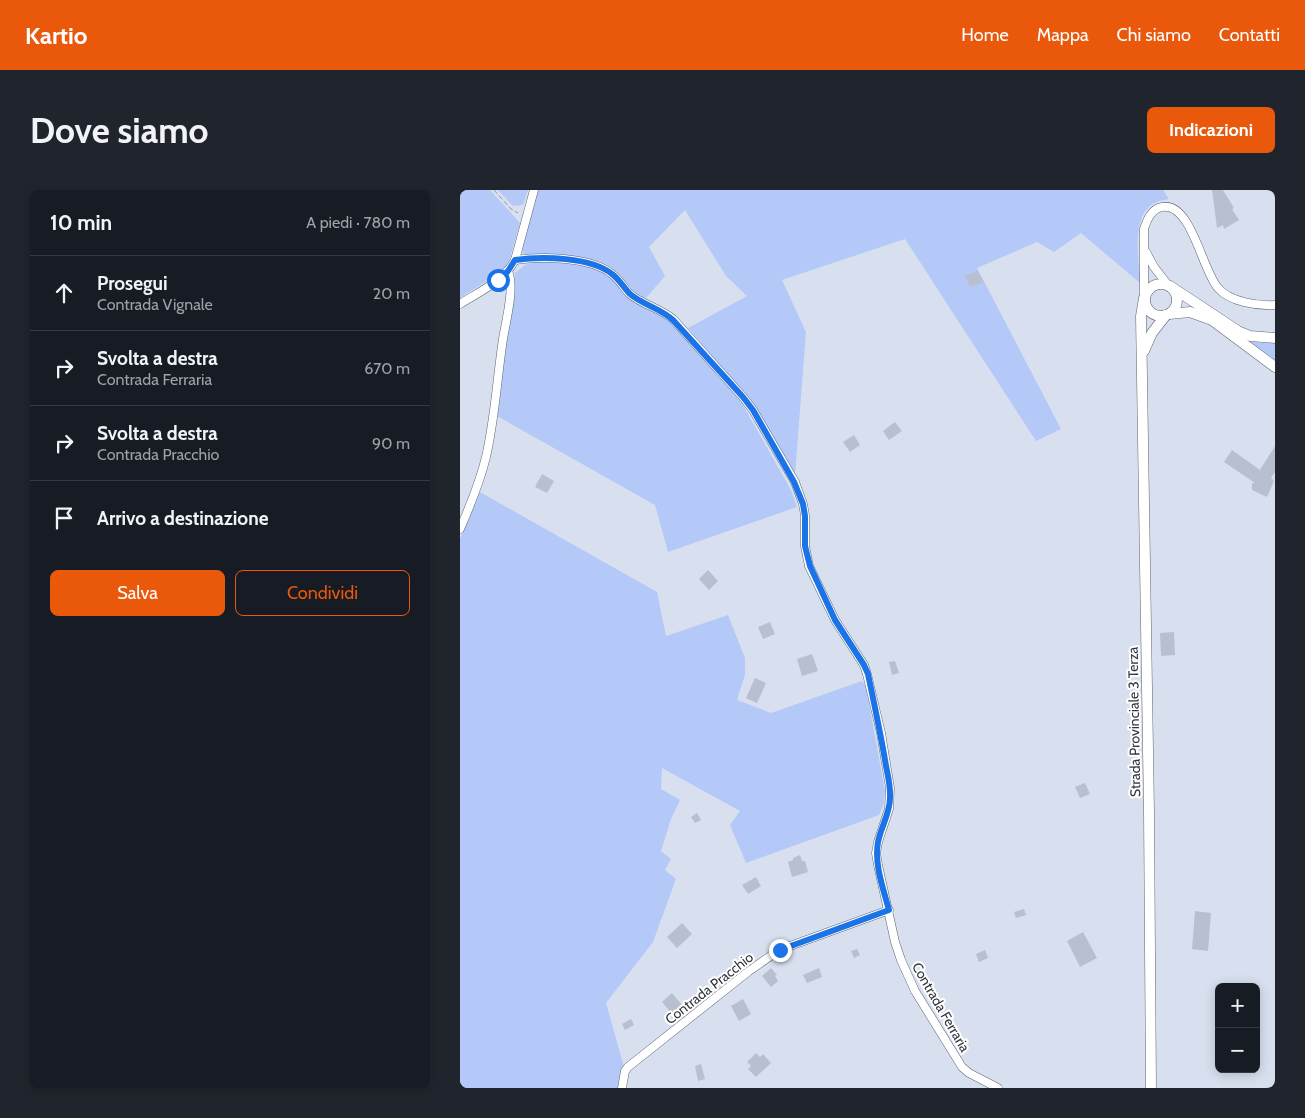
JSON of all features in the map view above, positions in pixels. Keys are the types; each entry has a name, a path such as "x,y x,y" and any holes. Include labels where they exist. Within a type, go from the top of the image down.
{"street":[{"path":"460,304 508,271 515,260 534,190"},
{"path":"1275,305 1268,306 1232,299 1218,288 1205,267 1192,231 1176,209 1169,206 1161,207 1155,209 1151,214 1144,229 1145,305 1153,314 1159,316 1190,312 1212,320 1275,367"},
{"path":"1143,356 1152,333 1167,315 1173,311 1177,300 1177,295 1154,267 1145,250"},
{"name":"Contrada Ferraria","path":"515,260 536,258 582,261 599,266 614,275 630,294 666,313 753,410 794,482 803,504 805,546 810,566 835,620 868,674 881,733 890,788 889,808 880,830 876,853 895,942 901,960 914,990 962,1067 969,1073 998,1088"},
{"path":"460,529 476,491 486,457 508,307 511,278 508,271"},
{"path":"1144,297 1147,291 1155,284 1169,285 1238,331 1250,336 1275,338"},
{"name":"Strada Provinciale 3 Terza","path":"1144,297 1141,316 1151,1088"},
{"name":"Contrada Pracchio","path":"622,1088 625,1071 628,1068 749,971 780,950 889,910"}],"path":[{"path":"494,190 511,209 526,217"}],"shaded area":[{"path":"460,190 490,190 520,223 505,269 460,298"},
{"path":"498,190 528,190 523,205 513,206"},
{"path":"537,190 1163,190 1169,199 1158,201 1148,207 1139,226 1140,283 1081,233 1054,252 1037,242 977,268 1061,429 1036,441 905,239 782,280 806,332 795,475 746,395 688,328 747,296 726,276 685,210 649,247 665,276 646,298 631,288 611,267 603,263 583,258 529,256 523,253 522,247"},
{"path":"539,260 596,268 671,321 740,400 791,490 797,507 668,552 655,505 497,416 515,273 525,265"},
{"path":"1242,338 1260,343 1275,343 1275,363"},
{"path":"480,492 657,592 666,636 728,615 745,658 745,675 737,700 771,713 862,681 866,687 885,791 884,803 879,815 746,863 730,825 740,811 662,768 661,789 680,800 671,819 661,851 671,859 665,870 676,879 653,942 606,1003 624,1067 619,1081 619,1088 460,1088 460,539"}],"building":[{"path":"1212,190 1223,190 1239,220 1224,229 1223,225 1217,228"},
{"path":"977,271 984,282 970,287 965,276"},
{"path":"895,422 902,431 889,440 883,431"},
{"path":"854,435 860,445 850,452 843,442"},
{"path":"1275,446 1275,472 1271,478 1274,481 1267,497 1252,490 1252,483 1255,483 1224,462 1232,450 1260,470"},
{"path":"542,474 554,481 547,493 535,487"},
{"path":"708,570 718,581 709,590 699,579"},
{"path":"770,622 775,634 763,639 758,627"},
{"path":"1174,632 1175,655 1161,656 1160,633"},
{"path":"812,654 818,671 802,676 797,659"},
{"path":"895,661 899,673 892,675 889,662"},
{"path":"755,678 766,683 757,703 746,698"},
{"path":"1085,783 1090,794 1080,798 1075,787"},
{"path":"697,813 701,820 695,823 691,817"},
{"path":"800,855 802,861 805,861 808,872 792,877 788,862"},
{"path":"756,877 761,886 748,894 742,885"},
{"path":"1024,909 1026,915 1016,918 1014,912"},
{"path":"1195,911 1211,913 1208,951 1192,949"},
{"path":"682,923 692,934 677,948 667,937"},
{"path":"1083,932 1097,958 1080,967 1067,941"},
{"path":"857,949 860,955 854,958 851,951"},
{"path":"985,950 988,958 979,962 976,954"},
{"path":"771,968 777,975 775,976 778,981 771,987 762,976"},
{"path":"819,968 822,977 807,983 803,975"},
{"path":"672,993 682,1005 672,1014 662,1002"},
{"path":"743,999 751,1014 739,1021 731,1006"},
{"path":"631,1019 634,1025 625,1030 622,1024"},
{"path":"756,1053 760,1057 763,1054 771,1063 756,1077 748,1069 751,1066 747,1062"},
{"path":"701,1064 705,1079 698,1081 695,1066"}],"route":[{"path":"498,280 508,271 515,260 536,258 582,261 599,266 614,275 630,294 666,313 743,397 753,410 768,440 799,492 805,516 806,557 835,620 868,674 881,733 890,799 889,808 880,830 876,853 889,910 780,950"}]}
